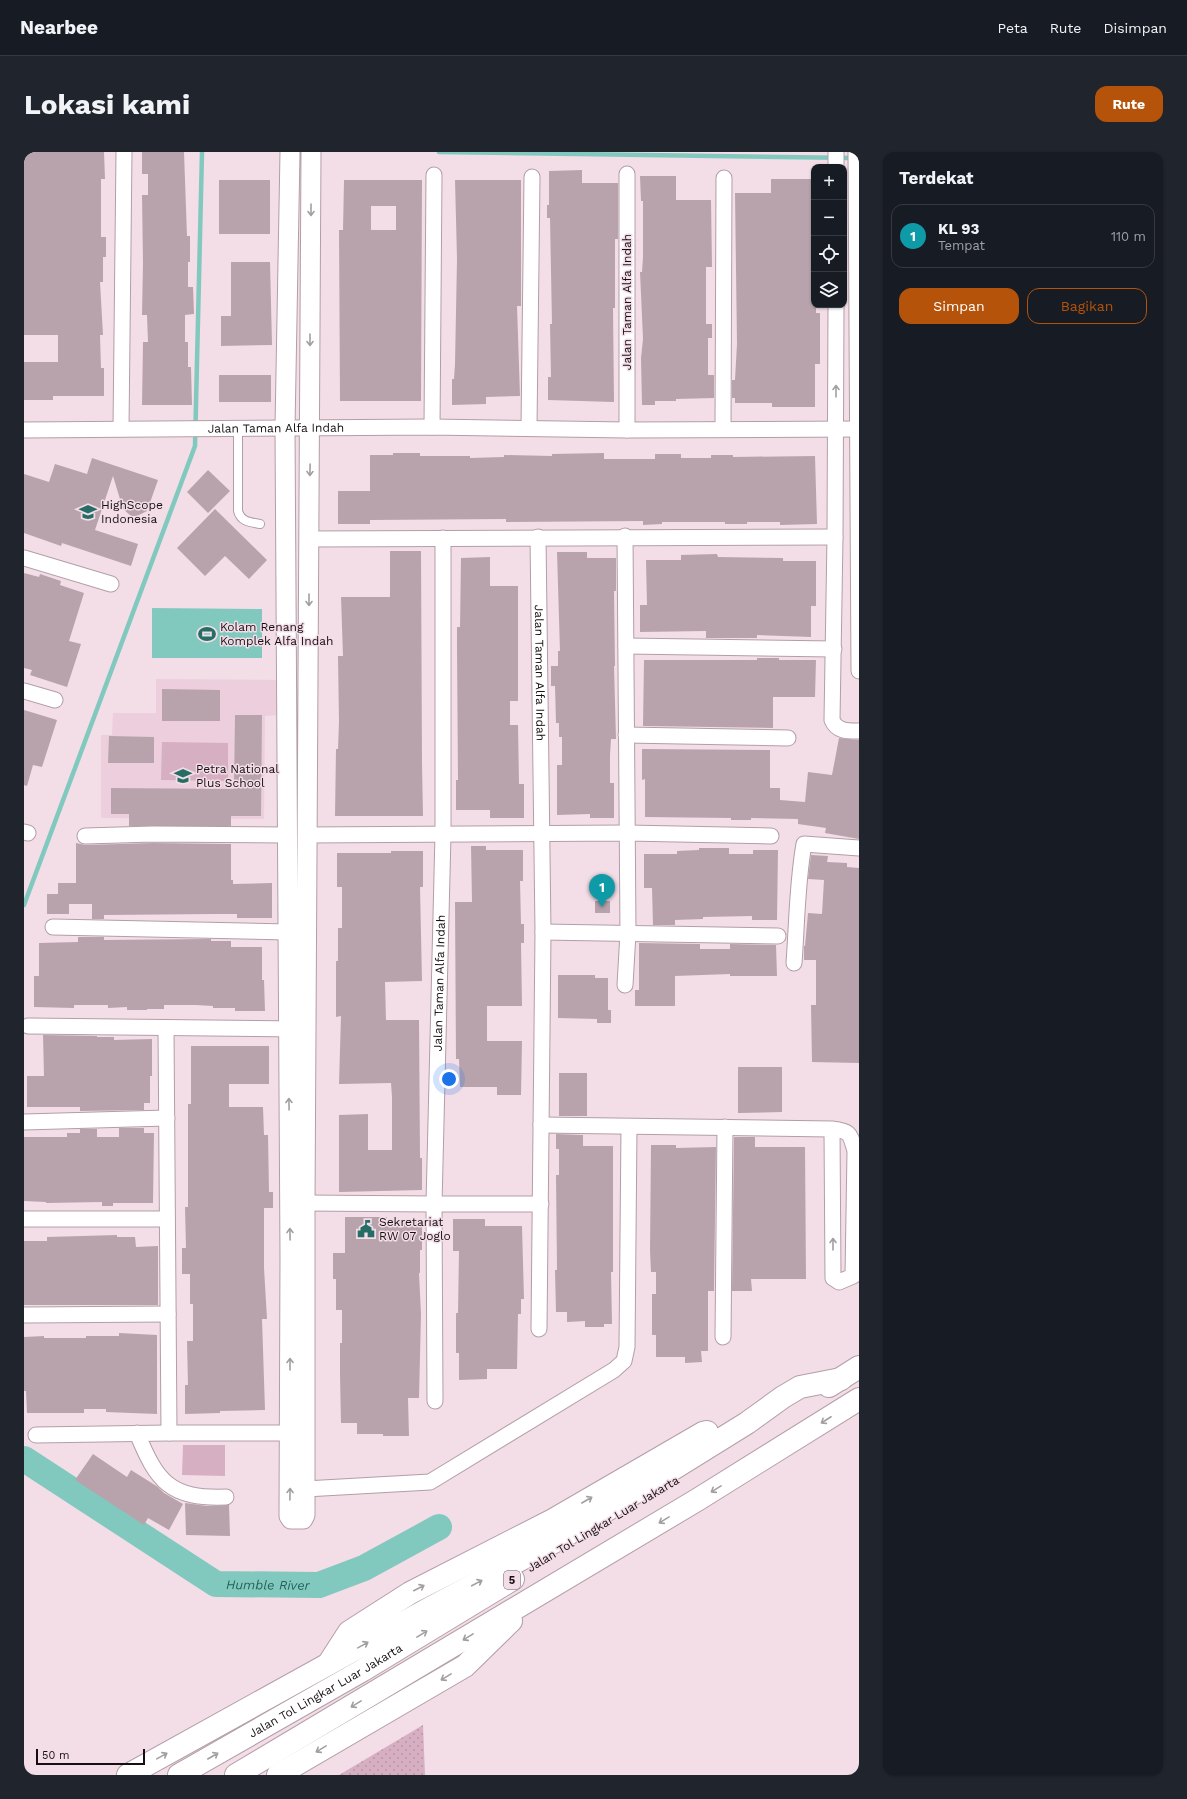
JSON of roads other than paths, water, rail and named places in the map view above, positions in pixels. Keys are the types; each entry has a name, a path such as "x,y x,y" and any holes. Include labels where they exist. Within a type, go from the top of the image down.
{"highway":[{"name":"Jalan Tol Lingkar Luar Jakarta","path":"179,1775 363,1670 859,1367"},
{"path":"128,1775 565,1536 747,1423 800,1387 841,1379"},
{"name":"5","path":"236,1775 538,1596 697,1500 859,1399"},
{"path":"278,1775 465,1666 538,1596"}],"street":[{"path":"121,429 124,152"},
{"path":"836,152 836,164"},
{"path":"856,152 859,671"},
{"path":"290,153 285,428 288,932 297,1029 305,1202 298,1432 290,1518 302,1518 305,1517 305,1489 298,1432 297,1029 307,835 311,153 290,153"},
{"name":"Jalan Taman Alfa Indah","path":"627,174 627,430"},
{"path":"432,427 434,175"},
{"path":"529,428 532,177"},
{"path":"723,429 724,178"},
{"path":"836,308 834,431 834,649 832,720 834,724 844,730 859,731"},
{"name":"Jalan Taman Alfa Indah","path":"24,430 432,427 834,431 858,429"},
{"path":"309,539 624,536 835,537"},
{"path":"624,536 628,933 624,985"},
{"name":"Jalan Taman Alfa Indah","path":"538,537 543,932 539,1329"},
{"name":"Jalan Taman Alfa Indah","path":"435,1401 434,1204 443,834 442,538"},
{"path":"24,558 111,584"},
{"path":"626,646 834,649"},
{"path":"24,690 55,700"},
{"path":"626,735 788,738"},
{"path":"307,835 627,833 771,836"},
{"path":"85,836 153,834 288,835"},
{"path":"794,963 797,930 797,894 804,844 859,848"},
{"path":"53,927 288,932"},
{"path":"543,932 778,936"},
{"path":"28,1026 166,1029 297,1029"},
{"path":"166,1029 169,1432"},
{"path":"24,1122 167,1118"},
{"path":"540,1125 725,1127 832,1129 844,1130 850,1134 855,1151 853,1276 839,1282 833,1278 832,1129"},
{"path":"305,1489 430,1482 608,1374 624,1362 627,1347 629,1127"},
{"path":"723,1337 725,1127"},
{"path":"305,1202 540,1204"},
{"path":"24,1219 167,1219"},
{"path":"24,1315 168,1314"},
{"path":"36,1435 169,1432 298,1432"},
{"path":"137,1433 148,1461 157,1474 170,1487 193,1496 204,1498 226,1496"}],"lane":[{"path":"238,428 238,511 243,520 260,524"}],"waterway":[{"path":"24,905 195,446 202,152"},
{"path":"439,152 854,158"},
{"name":"Humble River","path":"24,1459 216,1584 319,1585 364,1568 439,1527"}],"place":[{"name":"HighScope Indonesia","path":"88,512"},
{"name":"Kolam Renang Komplek Alfa Indah","path":"207,634"},
{"name":"Petra National Plus School","path":"183,776"},
{"name":"KL 93","path":"602,907"},
{"name":"Sekretariat RW 07 Joglo","path":"366,1229"}]}
